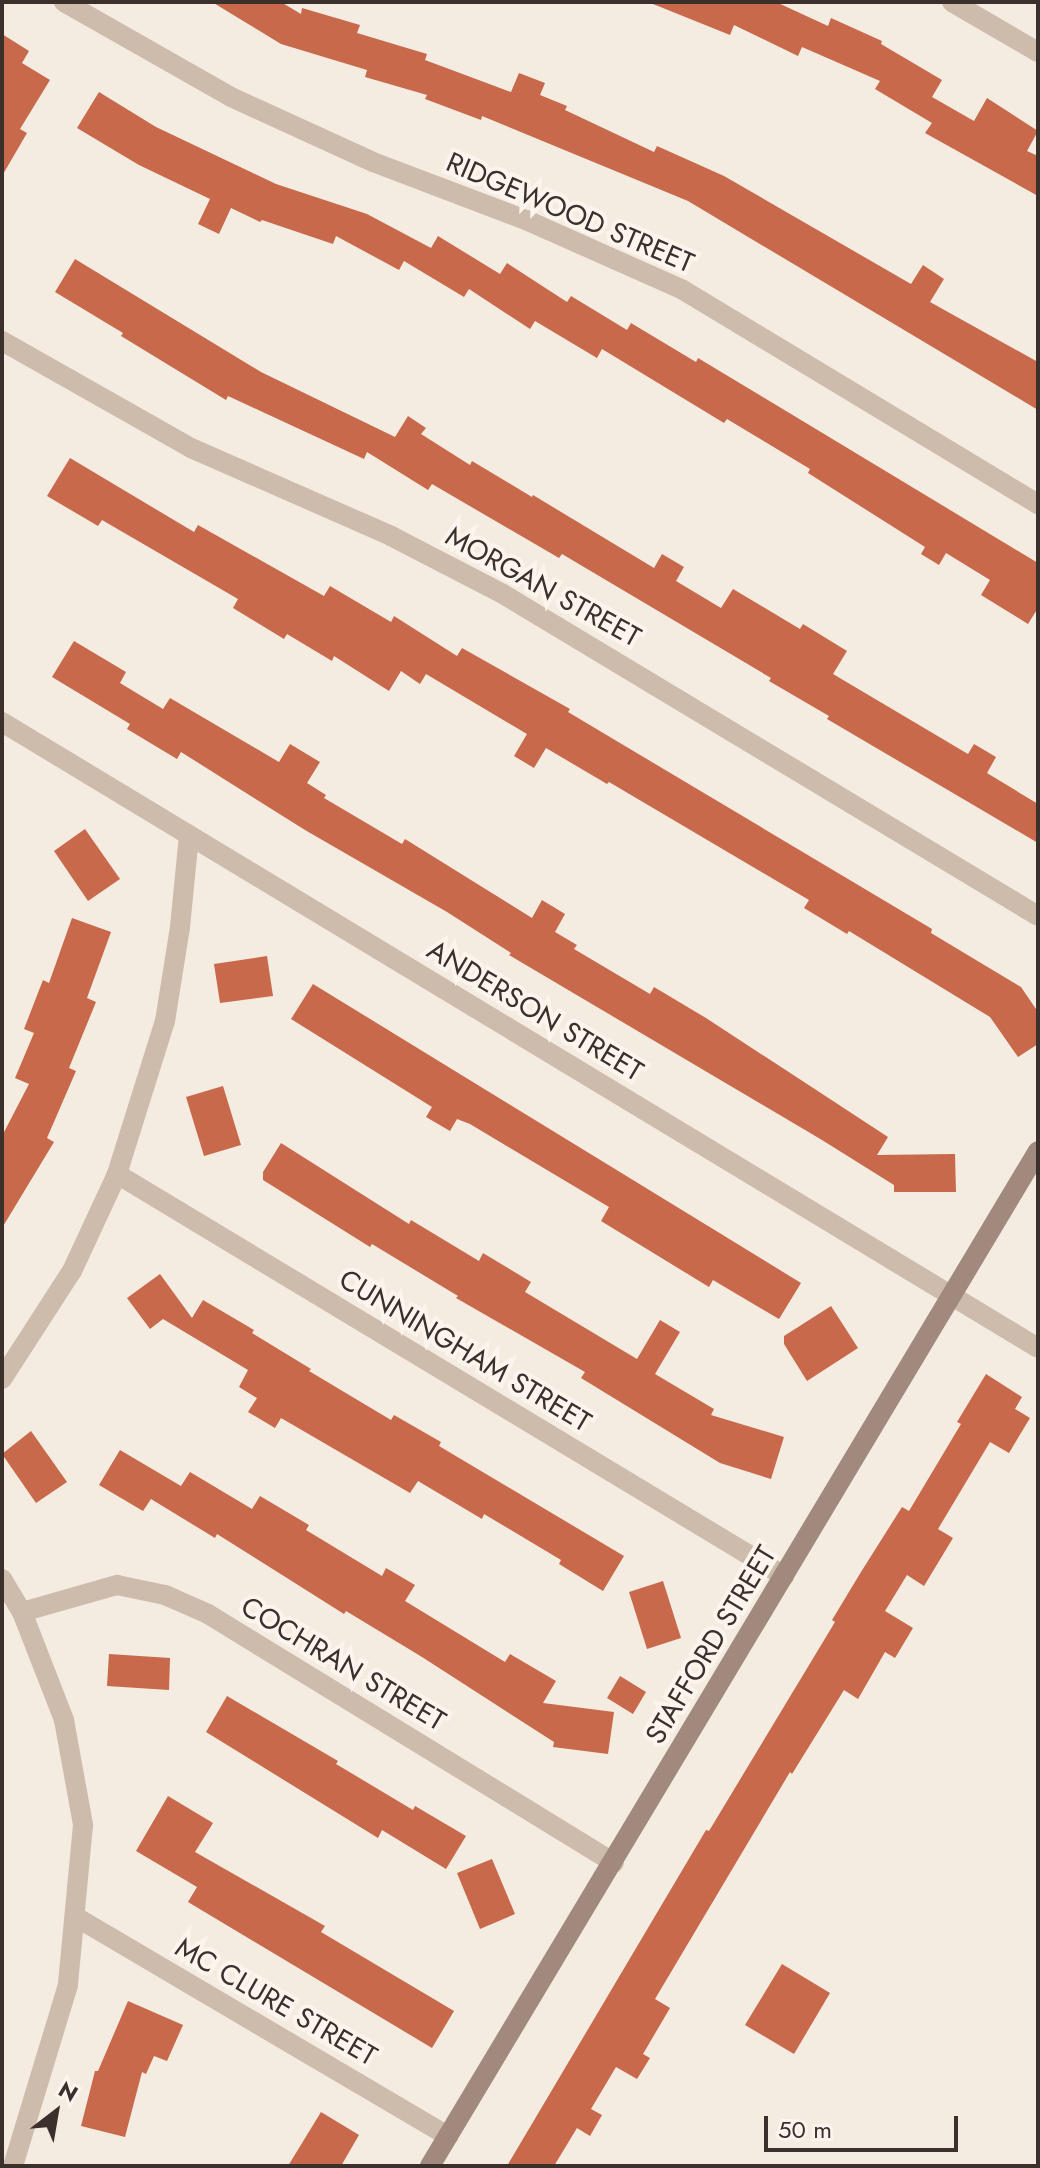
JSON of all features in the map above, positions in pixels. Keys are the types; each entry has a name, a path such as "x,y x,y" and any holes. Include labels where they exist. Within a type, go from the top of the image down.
{"street":[{"name":"RIDGEWOOD STREET","path":"64,2 231,97 373,162 526,220 683,290 1038,504"},
{"path":"952,2 1038,52"},
{"name":"MORGAN STREET","path":"2,341 191,448 391,536 503,594 1038,916"},
{"name":"ANDERSON STREET","path":"2,722 1038,1348"},
{"path":"2,1379 72,1271 117,1174 165,1021 189,835"},
{"name":"STAFFORD STREET","path":"430,2166 1038,1151"},
{"name":"CUNNINGHAM STREET","path":"117,1174 784,1576"},
{"path":"2,1579 22,1612 64,1720 83,1825 68,1985 13,2166"},
{"name":"COCHRAN STREET","path":"22,1612 117,1585 165,1595 208,1614 614,1863"},
{"name":"MC CLURE STREET","path":"76,1917 448,2136"}],"building":[{"path":"212,2 281,2 301,14 302,8 360,25 357,33 427,54 425,60 511,92 519,73 545,83 540,95 567,106 565,110 654,152 657,146 724,176 911,284 923,265 944,279 930,302 1038,362 1038,410 688,201 482,116 481,120 425,99 427,95 365,77 367,70 281,44"},
{"path":"648,2 776,2 828,26 831,18 882,41 881,44 942,80 932,97 974,121 987,98 1038,131 1027,151 1038,156 1038,196 925,133 932,123 875,89 880,81 802,47 798,56 734,25 730,35"},
{"path":"2,34 29,51 22,63 50,80 20,129 27,133 2,176"},
{"path":"99,92 156,127 276,184 367,214 431,248 438,236 500,274 507,263 567,302 571,296 627,330 631,323 696,362 698,358 1038,563 1038,608 1028,624 981,595 990,580 946,553 939,565 921,554 925,547 808,473 810,469 727,419 724,423 602,349 597,358 535,321 530,329 469,289 464,297 404,261 399,270 336,236 333,244 262,220 260,222 231,208 219,234 198,224 210,199 139,165 77,128"},
{"path":"75,259 261,372 395,437 408,416 426,428 421,434 470,465 472,461 533,495 654,568 662,554 684,567 676,581 721,608 733,589 800,629 803,624 847,651 833,674 968,754 974,744 996,757 987,773 1038,804 1038,843 827,719 829,716 769,681 771,678 562,554 559,558 432,484 428,490 367,452 364,459 228,396 226,400 55,292"},
{"path":"70,458 194,532 198,525 324,596 330,586 391,622 394,616 457,656 462,648 570,709 568,712 932,929 931,933 1021,987 1038,1012 1038,1044 1018,1057 990,1017 849,931 847,934 804,908 809,900 609,782 607,784 546,748 534,768 514,756 527,734 426,674 420,684 401,671 389,691 334,656 332,661 287,634 284,639 233,608 238,599 102,520 98,526 47,496"},
{"path":"74,641 126,672 120,683 163,709 170,698 279,762 290,744 320,762 307,783 326,795 324,798 402,844 405,839 532,918 542,900 565,914 555,932 577,945 574,949 650,994 654,987 706,1018 888,1137 877,1155 955,1154 956,1192 894,1192 894,1185 509,955 511,953 447,912 305,830 181,752 177,759 127,729 130,724 52,677"},
{"path":"85,829 120,879 88,901 54,851"},
{"path":"72,918 111,932 87,998 96,1002 69,1068 76,1071 47,1138 54,1142 2,1228 2,1136 29,1084 15,1078 34,1033 24,1029 43,980 49,983"},
{"path":"267,956 273,996 220,1003 214,964"},
{"path":"313,984 801,1283 779,1319 713,1280 709,1287 601,1221 609,1207 470,1124 457,1119 450,1131 426,1117 432,1107 291,1019"},
{"path":"223,1086 241,1145 204,1156 186,1097"},
{"path":"281,1143 409,1224 411,1220 479,1261 483,1253 531,1282 525,1292 637,1359 660,1320 680,1332 655,1374 714,1409 711,1415 784,1437 771,1479 720,1463 581,1378 585,1372 456,1298 458,1296 372,1244 370,1247 263,1180 263,1172"},
{"path":"160,1274 192,1318 203,1300 254,1330 252,1333 311,1369 309,1371 391,1420 394,1415 441,1442 439,1446 624,1556 603,1591 559,1564 561,1560 484,1514 482,1519 418,1481 410,1493 281,1418 275,1428 248,1412 257,1398 239,1387 248,1370 163,1319 150,1329 127,1298"},
{"path":"831,1306 858,1348 807,1381 784,1344 784,1336"},
{"path":"986,1374 1022,1397 1015,1409 1030,1418 1009,1453 990,1442 938,1529 953,1538 924,1586 907,1575 885,1611 913,1628 895,1658 885,1652 858,1699 844,1690 792,1774 790,1772 655,1999 670,2008 643,2054 650,2058 637,2079 616,2067 591,2109 602,2115 590,2136 577,2128 554,2166 507,2166 706,1830 709,1831 835,1622 832,1620 861,1572 902,1507 909,1511 961,1424 957,1422"},
{"path":"31,1431 67,1482 36,1503 2,1454"},
{"path":"120,1450 181,1486 190,1472 252,1509 260,1496 309,1525 306,1530 382,1576 386,1568 415,1585 405,1601 505,1662 510,1654 556,1681 543,1703 614,1712 608,1754 553,1747 554,1742 422,1657 346,1611 344,1614 217,1534 215,1538 151,1499 143,1511 99,1485"},
{"path":"663,1581 681,1638 647,1649 629,1592"},
{"path":"109,1654 170,1658 169,1690 107,1686"},
{"path":"620,1676 646,1692 633,1714 607,1698"},
{"path":"227,1696 338,1761 336,1764 413,1810 415,1806 466,1836 446,1869 382,1830 378,1838 206,1732"},
{"path":"168,1796 213,1823 195,1852 325,1926 321,1932 454,2011 432,2048 188,1902 197,1887 136,1851"},
{"path":"492,1859 515,1914 480,1929 457,1873"},
{"path":"782,1964 830,1993 794,2054 745,2025"},
{"path":"128,2001 183,2025 167,2061 154,2056 146,2074 142,2072 125,2137 81,2126 95,2071 98,2071"},
{"path":"321,2112 359,2135 341,2166 288,2166"}]}
